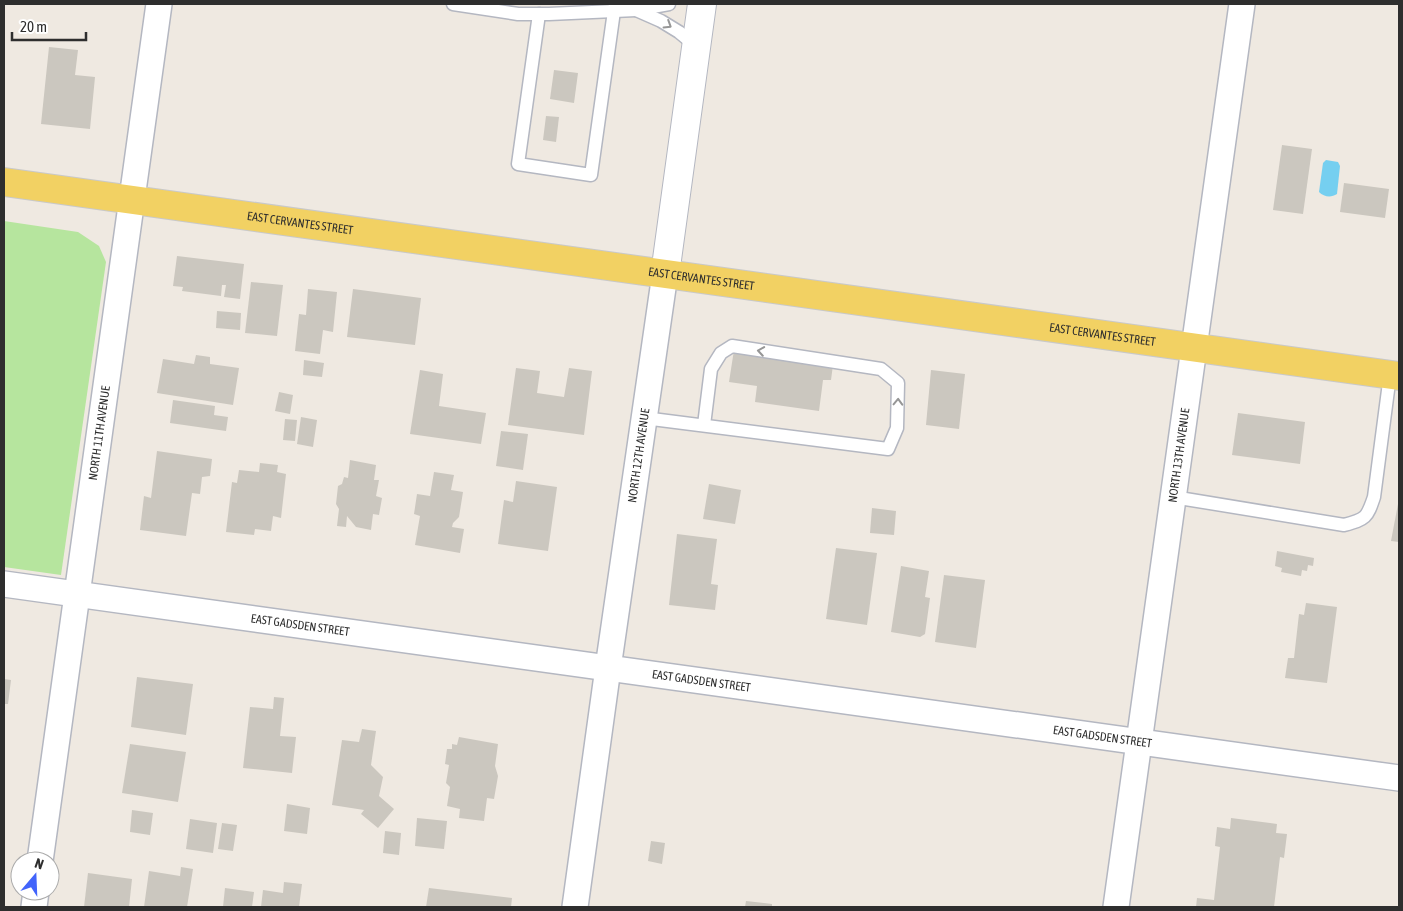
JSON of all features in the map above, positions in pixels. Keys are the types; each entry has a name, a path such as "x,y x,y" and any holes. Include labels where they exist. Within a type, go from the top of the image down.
{"main road":[{"name":"EAST CERVANTES STREET","path":"4,182 1394,375"}],"street":[{"name":"NORTH 11TH AVENUE","path":"41,851 159,4"},
{"name":"NORTH 12TH AVENUE","path":"575,907 702,4"},
{"name":"NORTH 13TH AVENUE","path":"1116,907 1242,4"},
{"name":"EAST GADSDEN STREET","path":"4,584 1399,778"}],"lane":[{"path":"453,4 518,14 615,8 636,10 668,4"},
{"path":"538,14 518,164 591,175 615,8"},
{"path":"636,10 661,21 679,32 696,46"},
{"path":"644,418 888,449 897,428 898,383 881,369 732,346 721,353 712,369 704,425"},
{"path":"1173,497 1344,525 1360,521 1368,513 1374,497 1394,375"}],"green space":[{"path":"4,221 78,232 99,246 106,262 61,575 4,567"}],"water":[{"path":"1326,160 1338,162 1340,166 1337,194 1330,196 1319,192 1323,163"}],"building":[{"path":"49,47 78,50 75,75 95,77 90,129 41,124"},
{"path":"554,70 578,73 574,103 550,99"},
{"path":"546,116 559,117 556,142 543,140"},
{"path":"1282,145 1312,149 1303,214 1273,210"},
{"path":"1344,183 1389,189 1385,218 1340,212"},
{"path":"177,256 244,264 240,299 224,297 226,285 222,285 221,296 182,291 183,287 173,286"},
{"path":"251,282 283,285 277,336 245,333"},
{"path":"308,289 337,292 333,332 323,330 320,354 295,351 299,314 306,315"},
{"path":"353,289 421,298 415,345 347,337"},
{"path":"217,311 241,313 240,330 216,328"},
{"path":"734,350 833,365 831,380 823,380 819,411 755,402 757,386 729,382"},
{"path":"196,355 210,357 210,364 239,368 233,405 157,393 163,359 194,364"},
{"path":"304,360 324,363 322,377 303,375"},
{"path":"516,368 540,371 537,393 564,397 569,368 592,371 584,435 508,425"},
{"path":"420,370 443,374 439,406 486,413 481,444 410,434"},
{"path":"931,370 965,374 959,429 926,425"},
{"path":"279,392 293,395 290,414 275,411"},
{"path":"173,400 215,406 214,415 228,417 226,431 170,423"},
{"path":"1238,413 1305,422 1300,464 1232,455"},
{"path":"301,417 317,420 313,447 297,444"},
{"path":"285,419 297,420 295,441 283,440"},
{"path":"501,431 528,434 523,470 496,466"},
{"path":"157,451 212,459 210,476 202,477 200,494 192,493 186,536 140,530 144,496 151,498"},
{"path":"350,460 376,465 374,480 379,480 376,496 382,498 379,515 373,514 371,530 356,527 347,516 346,527 337,526 339,509 336,504 338,486 342,484 344,477 348,478"},
{"path":"260,463 278,465 277,472 286,474 281,518 273,516 271,531 255,529 254,535 226,532 232,482 237,483 239,470 259,472"},
{"path":"434,472 454,475 451,490 463,492 459,517 452,527 464,529 460,553 415,545 420,516 414,514 417,494 430,496"},
{"path":"516,481 557,487 548,551 498,544 504,500 513,502"},
{"path":"709,484 741,490 735,524 703,519"},
{"path":"1399,504 1399,542 1391,541"},
{"path":"872,508 896,511 894,535 870,533"},
{"path":"677,534 717,539 711,584 718,585 715,610 669,605"},
{"path":"836,548 877,553 867,625 826,619"},
{"path":"1277,551 1314,558 1313,566 1308,565 1307,571 1302,570 1301,576 1281,572 1282,568 1275,566"},
{"path":"901,566 929,571 925,597 930,598 925,634 920,637 891,632"},
{"path":"944,575 985,580 976,648 935,642"},
{"path":"1306,603 1337,607 1327,683 1285,678 1288,658 1294,658 1299,614 1304,615"},
{"path":"137,677 193,684 186,735 131,727"},
{"path":"4,679 11,680 8,704 4,704"},
{"path":"274,697 284,698 280,736 296,737 292,773 243,768 250,707 273,709"},
{"path":"362,729 376,731 371,765 383,777 379,796 394,809 378,828 361,814 364,810 332,805 342,740 359,742"},
{"path":"459,737 498,744 495,766 498,776 494,799 487,798 484,821 459,818 460,809 447,806 450,787 446,783 449,765 445,764 447,749 452,749 452,744 457,745"},
{"path":"130,744 186,752 178,802 122,793"},
{"path":"287,804 310,808 307,834 284,831"},
{"path":"132,810 153,813 150,835 130,832"},
{"path":"417,818 447,821 444,849 415,846"},
{"path":"1231,818 1277,824 1276,833 1287,834 1284,858 1280,857 1274,907 1196,907 1197,898 1214,900 1220,847 1215,846 1217,827 1230,829"},
{"path":"190,819 217,823 213,853 186,849"},
{"path":"222,823 237,825 233,851 218,849"},
{"path":"385,831 401,833 399,855 383,853"},
{"path":"651,841 665,843 662,864 648,861"},
{"path":"181,867 193,869 187,907 144,907 149,871 180,876"},
{"path":"88,873 132,879 129,907 84,907"},
{"path":"284,882 302,884 299,907 261,907 263,890 283,893"},
{"path":"225,888 254,892 252,907 223,907"},
{"path":"429,888 512,898 511,907 426,907"},
{"path":"746,901 772,904 772,907 745,907"}]}
